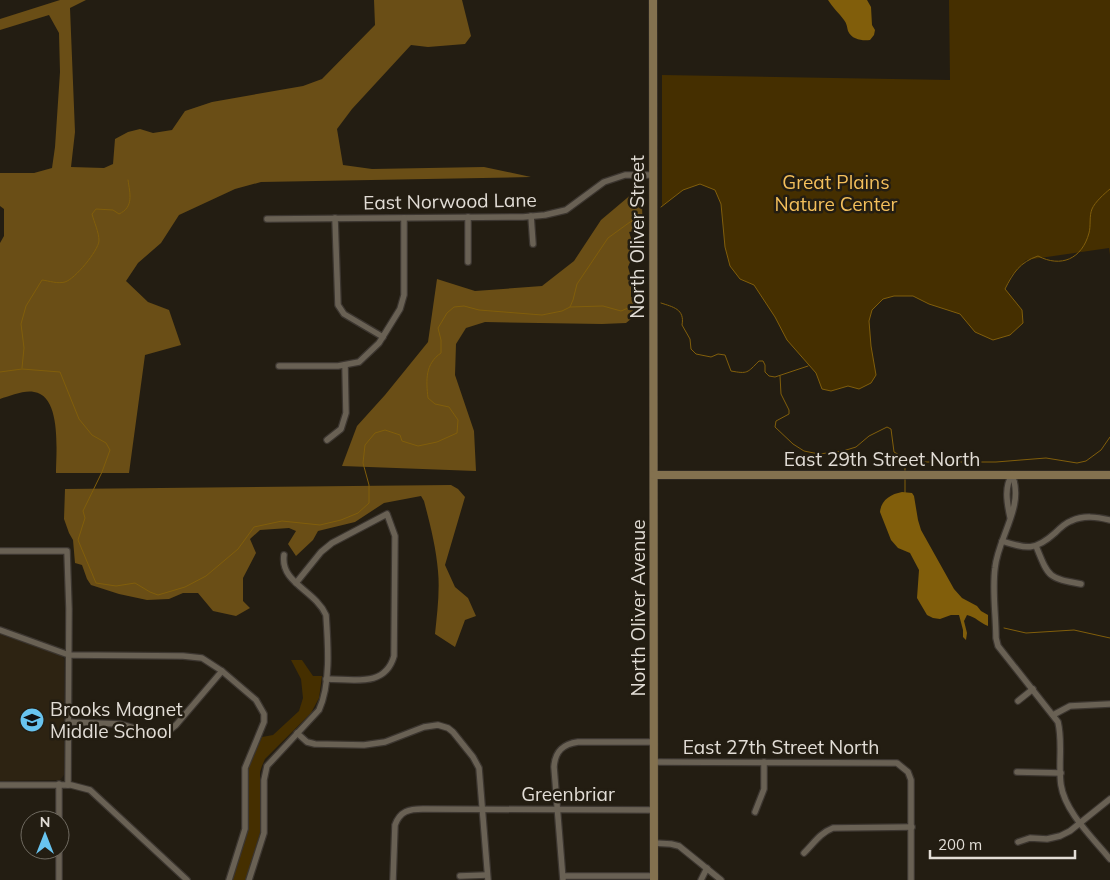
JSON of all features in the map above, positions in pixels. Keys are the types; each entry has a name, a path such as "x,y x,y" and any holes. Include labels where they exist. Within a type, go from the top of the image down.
{"main road":[{"name":"North Oliver Street","path":"653,0 654,474"},
{"name":"East 29th Street North","path":"654,474 1110,475"},
{"name":"North Oliver Avenue","path":"654,474 654,742"},
{"path":"654,742 654,878"}],"street":[{"name":"East Norwood Lane","path":"267,219 545,215 566,210 604,182 625,175 653,174"},
{"path":"531,216 533,244"},
{"path":"468,217 468,262"},
{"path":"335,218 338,305 344,314 384,337"},
{"path":"279,366 345,365 359,362 380,343 400,309 404,295 404,218"},
{"path":"327,440 341,429 346,413 345,365"},
{"path":"1012,475 1007,483 1007,506 1010,517 994,570 996,638 998,646 1058,722 1061,735 1060,783 1064,800 1110,859"},
{"path":"296,582 321,552 332,543 386,514 395,536 394,656 392,666 386,673 371,679 326,679"},
{"path":"1002,541 1020,547 1036,546 1045,542 1071,520 1094,516 1110,520"},
{"path":"1036,546 1047,571 1054,578 1063,582 1081,584"},
{"path":"0,551 67,552 69,655 68,784"},
{"path":"249,880 264,833 264,780 267,766 319,710 324,701 326,615 316,600 285,571 284,555"},
{"path":"0,630 69,655 191,656 202,658 222,671 256,700 261,706 264,718 262,729 245,768 245,829 229,880"},
{"path":"68,722 120,724 152,733 165,734 176,726 222,671"},
{"path":"1018,701 1033,689"},
{"path":"1053,715 1070,706 1110,704"},
{"path":"297,732 307,742 334,746 385,742 432,725 448,728 453,732 473,757 478,768 487,878 460,876"},
{"path":"654,742 569,743 562,747 554,761 563,878 654,878"},
{"name":"East 27th Street North","path":"654,762 897,763 906,770 911,780 912,827"},
{"path":"755,812 764,789 764,762"},
{"path":"1017,772 1061,773"},
{"path":"59,784 59,810"},
{"path":"0,785 68,784 90,790 186,880"},
{"path":"1018,842 1030,838 1060,836 1081,823 1110,799"},
{"name":"Greenbriar","path":"394,880 395,825 398,818 407,810 654,810"},
{"path":"804,853 818,837 834,828 912,827 911,880"},
{"path":"654,842 679,846 721,880"},
{"path":"59,860 59,880"},
{"path":"701,880 707,868"}],"shaded area":[{"path":"60,0 86,0 70,8 75,132 71,167 104,168 113,164 115,139 128,132 140,129 153,133 172,130 185,111 212,102 303,86 322,79 375,25 374,0 462,0 471,36 465,44 428,47 411,45 352,109 337,129 343,165 372,169 484,167 531,177 261,182 235,189 179,215 161,243 138,263 126,281 148,302 169,310 181,345 145,355 129,473 56,473 56,426 49,404 43,396 34,392 26,392 0,399 0,243 4,236 4,209 0,206 0,173 34,173 52,168 60,72 59,33 49,15 0,30 0,19"},
{"path":"828,0 867,0 871,7 872,25 875,30 870,40 861,40 852,36 848,31 845,21"},
{"path":"633,193 642,207 643,229 629,232 635,250 628,267 631,278 631,297 639,300 637,314 626,323 485,322 466,328 456,344 455,375 474,431 476,471 342,466 357,426 428,342 437,279 475,291 542,286 574,261 601,220"},
{"path":"451,485 458,489 465,497 445,565 455,587 468,598 476,616 465,620 455,647 435,634 439,579 431,527 421,496 384,503 355,522 318,531 313,540 296,556 288,544 296,531 289,528 260,530 250,539 256,553 243,578 243,601 250,608 236,616 213,611 198,593 183,593 169,599 147,600 91,585 82,565 75,563 73,540 64,519 65,489"},
{"path":"902,492 912,493 914,496 921,530 954,589 962,598 977,606 988,615 988,626 967,615 964,621 967,633 966,640 963,637 959,615 951,615 940,619 927,615 917,598 919,570 910,553 898,548 891,540 880,512 882,504 887,498"},
{"name":"Brooks Magnet Middle School","path":"0,634 62,656 64,659 64,775 60,780 0,781"}],"green space":[{"name":"Great Plains Nature Center","path":"949,0 1110,0 1110,255 1109,248 1026,260 1011,276 1005,289 1022,310 1023,323 1010,335 993,340 975,332 960,314 929,304 913,296 894,296 883,299 872,310 869,321 876,375 871,383 859,389 848,386 831,391 822,389 816,373 787,340 775,317 754,285 740,279 730,266 725,247 721,204 715,190 700,184 683,190 662,206 662,75 950,80"},
{"path":"291,660 302,660 313,676 322,676 319,698 311,713 265,759 260,772 260,833 246,880 232,880 248,829 248,769 262,737 273,735 299,711 303,698 301,679"}],"waterway":[{"path":"22,368 24,348 21,324 26,306 42,280 56,283 65,282 74,276 85,264 95,251 99,241 92,214 96,209 113,210 119,214 124,211 130,200 128,180"},
{"path":"661,207 683,190 700,184 715,190 721,204 725,247 730,266 740,279 754,285 775,317 787,340 816,373 822,389 831,391 848,386 859,389 871,383 876,375 869,321 872,310 883,299 894,296 913,296 929,304 960,314 975,332 993,340 1010,335 1023,323 1022,310 1005,289 1014,273 1026,261 1038,256 1047,260 1062,261 1076,255 1086,242 1092,209 1097,201 1110,189"},
{"path":"0,372 22,369 60,372 79,419 92,435 106,443 110,450 102,472 83,511 85,518 78,540 96,583 116,586 135,583 158,595 185,587 206,576 238,549 254,527 282,521 320,525 341,520 358,513 369,503 369,485 363,463 365,445 375,433 385,430 400,435 402,441 418,446 437,442 457,433 458,420 449,407 435,404 428,398 427,391 429,367 441,353 441,340 438,328 447,313 454,307 464,306 479,310 542,315 562,311 570,307 577,284 608,238 630,222 644,216"},
{"path":"661,303 680,312 682,315 682,325 690,339 691,349 696,354 711,357 718,354 725,355 731,371 747,372 759,361 763,361 765,372 769,376 775,377 808,366"},
{"path":"570,307 603,306 621,311 638,304 644,304"},
{"path":"780,376 781,394 789,414 776,421 775,427 793,444 804,451 819,454 843,451 856,447 869,436 887,427 891,429 894,452 905,458 905,473"},
{"path":"906,465 912,462 996,462 1046,458 1077,463 1086,461 1101,450 1110,437"},
{"path":"905,479 905,493"},
{"path":"1004,628 1026,633 1074,630 1110,638"}],"place":[{"name":"Brooks Magnet Middle School","path":"32,720"}]}
